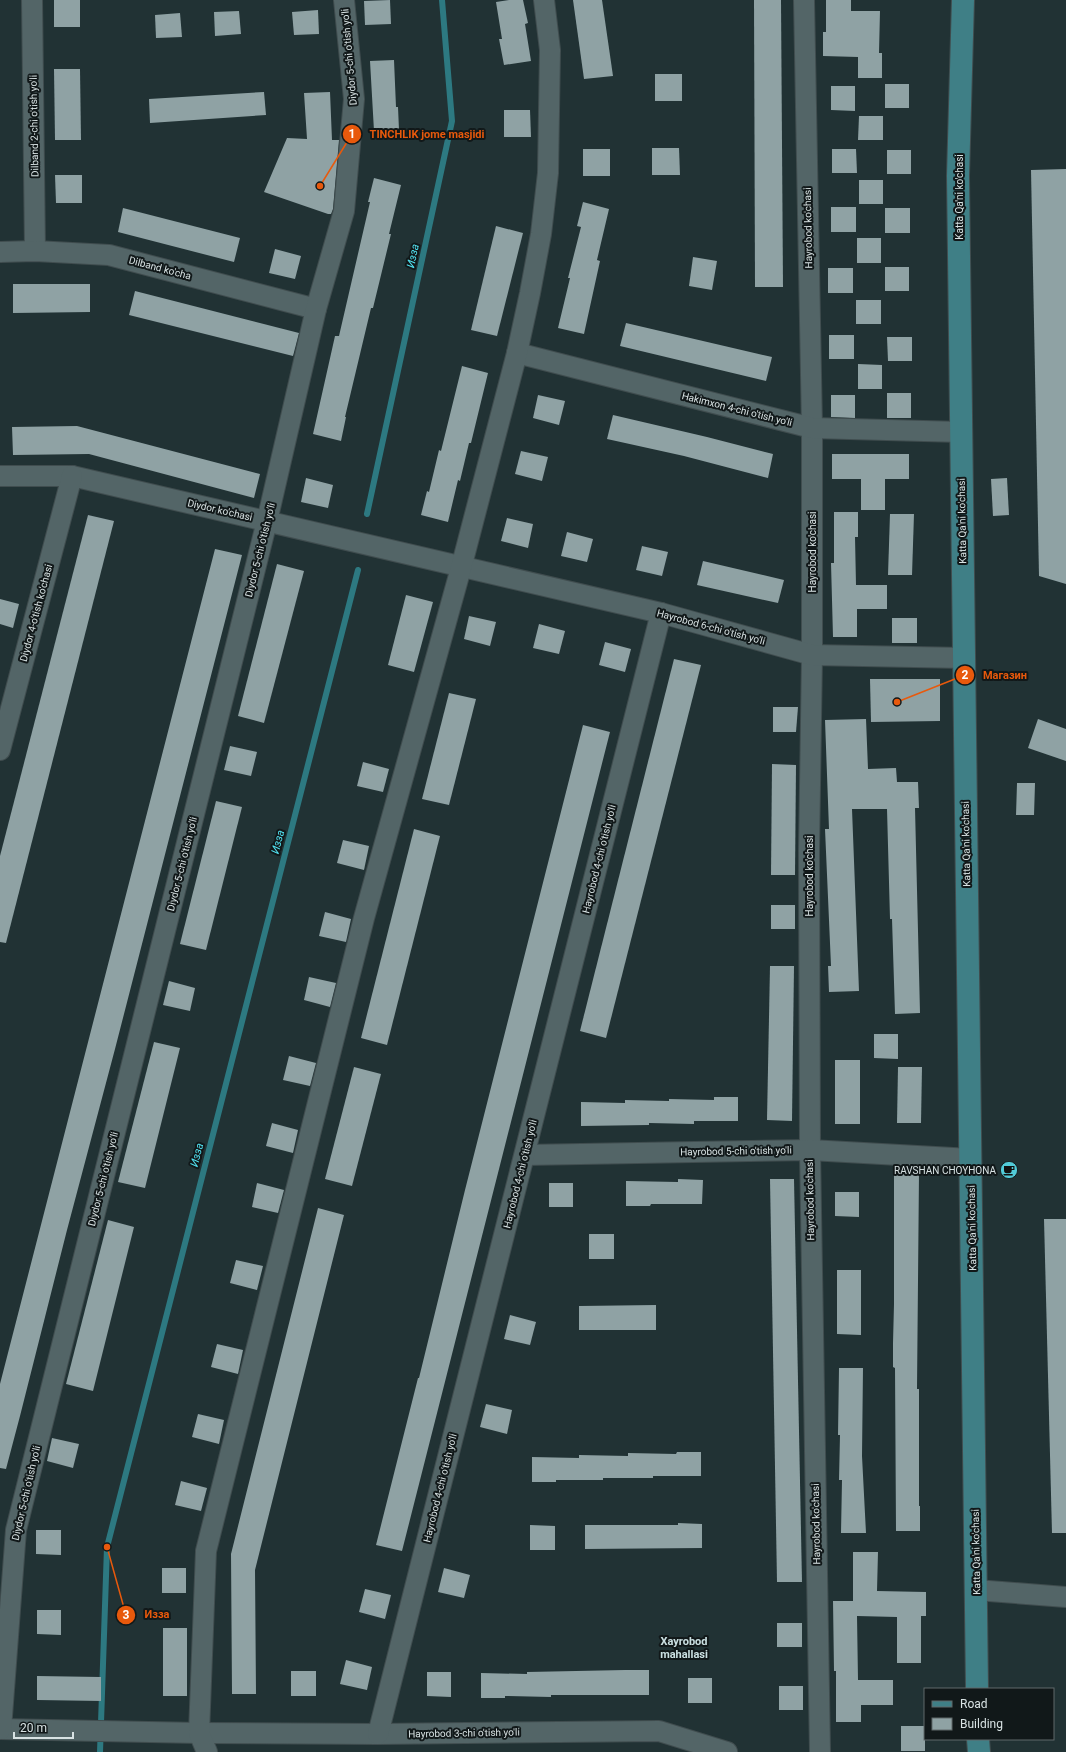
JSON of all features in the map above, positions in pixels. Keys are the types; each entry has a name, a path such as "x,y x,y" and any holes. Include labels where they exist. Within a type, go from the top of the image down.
{"main road":[{"name":"Katta Qa'ni ko'chasi","path":"963,0 958,176 978,1688"},
{"path":"978,1740 978,1752"}],"street":[{"name":"Dilband 2-chi o'tish yo'li","path":"32,0 36,251"},
{"name":"Diydor 5-chi o'tish yo'li","path":"1,1729 8,1530 267,521 316,309 344,211 354,99 344,0"},
{"path":"207,1752 199,1733 206,1551 364,918 461,568 517,352 541,234 548,173 550,50 544,0"},
{"name":"Hayrobod ko'chasi","path":"804,0 812,428 812,655 808,851 810,1150 820,1752"},
{"name":"Dilband ko'cha","path":"0,252 36,251 109,255 316,309"},
{"name":"Hakimxon 4-chi o'tish yo'li","path":"517,352 812,428 961,432"},
{"name":"Diydor ko'chasi","path":"0,476 72,476 461,568"},
{"name":"Diydor 4-o'tish ko'chasi","path":"0,750 72,476"},
{"name":"Hayrobod 6-chi o'tish yo'li","path":"461,568 661,613 812,655 964,658"},
{"name":"Hayrobod 4-chi o'tish yo'li","path":"378,1734 661,613"},
{"name":"Hayrobod 5-chi o'tish yo'li","path":"525,1155 810,1150 971,1159"},
{"path":"976,1590 1066,1597"},
{"name":"Hayrobod 3-chi o'tish yo'li","path":"1,1729 199,1733 378,1734 659,1731 727,1752"}],"building":[{"path":"54,0 80,0 80,27 54,27"},
{"path":"390,0 391,24 365,25 364,1"},
{"path":"523,0 528,23 525,24 531,61 504,65 499,39 502,39 496,2"},
{"path":"573,0 602,0 613,76 584,79"},
{"path":"754,0 781,0 783,287 755,287"},
{"path":"826,0 851,0 851,11 880,11 879,53 882,53 882,78 858,78 858,57 823,56 823,32 826,32"},
{"path":"318,10 319,34 294,35 292,12"},
{"path":"239,11 241,34 215,36 214,12"},
{"path":"180,13 182,37 156,38 155,15"},
{"path":"394,60 396,107 398,107 399,130 374,131 370,61"},
{"path":"54,69 80,69 81,140 55,140"},
{"path":"655,74 682,74 682,101 655,101"},
{"path":"885,84 909,84 909,108 885,108"},
{"path":"831,86 855,86 855,111 831,110"},
{"path":"264,92 266,115 150,123 149,99"},
{"path":"330,92 332,140 339,140 333,209 331,214 328,214 264,192 287,138 307,139 304,93"},
{"path":"504,110 530,110 531,137 504,137"},
{"path":"859,116 883,116 883,140 858,140"},
{"path":"652,148 679,148 680,175 652,175"},
{"path":"583,149 610,149 610,176 583,176"},
{"path":"832,149 856,149 857,173 832,173"},
{"path":"887,150 911,150 911,174 887,174"},
{"path":"1066,169 1066,584 1039,576 1031,170"},
{"path":"55,175 82,175 82,203 56,203"},
{"path":"374,178 401,185 389,234 391,234 373,308 371,308 345,417 341,441 313,434 335,336 339,336 370,202 368,202"},
{"path":"859,180 883,180 883,204 859,204"},
{"path":"583,202 609,209 597,260 600,261 584,334 558,328 570,278 568,278 581,227 577,226"},
{"path":"831,207 856,207 856,232 831,232"},
{"path":"123,208 240,238 234,262 118,232"},
{"path":"885,208 910,208 910,233 885,233"},
{"path":"496,226 523,233 497,336 471,330"},
{"path":"857,238 881,238 881,263 857,263"},
{"path":"275,249 301,256 295,279 269,273"},
{"path":"693,257 717,261 712,290 689,286"},
{"path":"885,267 909,267 909,291 885,291"},
{"path":"828,268 853,268 853,293 828,293"},
{"path":"13,284 90,284 90,312 13,313"},
{"path":"135,291 299,333 293,356 129,315"},
{"path":"856,300 881,300 881,324 856,324"},
{"path":"626,323 772,357 766,381 620,346"},
{"path":"829,335 854,335 854,359 829,359"},
{"path":"887,337 912,337 912,361 888,361"},
{"path":"858,364 882,365 882,389 858,389"},
{"path":"462,366 488,373 471,443 469,443 460,481 458,480 448,522 421,515 427,491 429,492 439,450 441,451"},
{"path":"887,393 911,393 911,418 887,418"},
{"path":"538,395 565,401 559,425 533,418"},
{"path":"831,395 855,395 855,418 831,417"},
{"path":"613,415 773,454 768,478 684,456 607,439"},
{"path":"77,426 260,474 254,498 89,454 13,455 12,427"},
{"path":"521,451 548,457 542,481 515,474"},
{"path":"832,454 909,454 909,479 885,479 885,510 861,510 861,479 832,479"},
{"path":"306,478 333,485 328,508 301,502"},
{"path":"1007,478 1009,515 993,516 991,479"},
{"path":"834,512 858,512 858,537 855,537 856,585 887,585 887,609 857,609 857,637 833,637 831,563 834,563"},
{"path":"890,514 914,514 912,575 888,575"},
{"path":"88,515 114,521 6,943 0,942 0,856"},
{"path":"507,518 533,524 528,548 501,541"},
{"path":"567,532 593,539 587,562 561,556"},
{"path":"642,546 668,552 662,576 636,570"},
{"path":"215,549 242,555 6,1469 0,1468 0,1384"},
{"path":"703,561 784,580 778,603 697,585"},
{"path":"277,564 304,571 264,723 238,716"},
{"path":"406,595 433,602 414,672 388,665"},
{"path":"0,599 19,604 13,628 0,624"},
{"path":"469,616 496,622 490,646 464,639"},
{"path":"892,618 917,618 917,643 892,643"},
{"path":"539,624 565,631 559,654 533,648"},
{"path":"605,642 631,649 625,672 599,665"},
{"path":"674,659 701,665 606,1038 580,1031"},
{"path":"870,679 940,679 940,721 871,722"},
{"path":"449,693 476,699 449,805 422,799"},
{"path":"773,707 798,707 796,732 773,732"},
{"path":"866,719 868,769 896,768 897,782 918,782 919,808 915,808 920,1013 895,1014 892,919 890,919 887,809 852,809 859,991 829,992 828,966 831,966 825,829 829,829 825,720"},
{"path":"1038,719 1066,729 1066,761 1028,748"},
{"path":"583,725 610,732 402,1551 376,1545 419,1378"},
{"path":"230,746 257,752 251,776 224,770"},
{"path":"363,762 389,769 383,792 357,786"},
{"path":"772,764 796,765 795,875 771,875"},
{"path":"1017,783 1035,783 1034,815 1016,815"},
{"path":"216,801 242,807 206,950 180,944"},
{"path":"414,829 440,836 387,1045 361,1038"},
{"path":"343,840 369,846 364,870 337,863"},
{"path":"771,905 795,905 795,929 771,929"},
{"path":"325,912 351,919 346,942 319,936"},
{"path":"770,966 794,966 792,1121 767,1120"},
{"path":"309,977 336,983 330,1007 304,1000"},
{"path":"169,981 195,988 190,1011 163,1005"},
{"path":"874,1034 898,1034 898,1059 874,1058"},
{"path":"154,1042 180,1048 145,1188 118,1182"},
{"path":"289,1056 316,1063 310,1086 283,1080"},
{"path":"835,1060 860,1060 860,1124 835,1124"},
{"path":"354,1067 381,1074 352,1186 325,1179"},
{"path":"898,1067 922,1067 921,1123 897,1123"},
{"path":"714,1097 738,1097 738,1121 694,1121 694,1124 649,1123 649,1125 581,1126 581,1102 625,1103 625,1100 669,1101 669,1099 714,1100"},
{"path":"272,1123 298,1130 293,1153 266,1146"},
{"path":"894,1173 919,1173 917,1389 919,1389 920,1531 896,1531 895,1368 893,1367"},
{"path":"678,1179 703,1180 702,1204 651,1204 650,1206 626,1206 626,1181 678,1182"},
{"path":"770,1179 794,1179 802,1582 777,1582"},
{"path":"257,1183 284,1190 278,1213 252,1207"},
{"path":"549,1183 573,1183 573,1207 549,1207"},
{"path":"835,1192 859,1192 859,1217 835,1216"},
{"path":"318,1208 344,1215 255,1570 256,1694 232,1694 231,1554"},
{"path":"1044,1219 1066,1219 1066,1533 1052,1533"},
{"path":"108,1220 134,1227 93,1391 66,1384"},
{"path":"589,1234 614,1234 614,1259 589,1259"},
{"path":"236,1260 263,1266 257,1290 230,1283"},
{"path":"837,1270 861,1270 861,1335 837,1334"},
{"path":"656,1305 656,1330 579,1330 579,1306"},
{"path":"510,1315 536,1322 530,1345 504,1339"},
{"path":"217,1344 243,1350 238,1374 211,1367"},
{"path":"839,1368 863,1368 862,1456 866,1533 841,1533 842,1480 839,1480 840,1435 838,1435"},
{"path":"486,1404 512,1410 507,1434 480,1427"},
{"path":"198,1414 224,1420 219,1444 192,1437"},
{"path":"52,1438 79,1444 73,1468 47,1461"},
{"path":"677,1452 701,1452 701,1476 653,1476 653,1478 603,1478 603,1480 556,1480 556,1482 532,1482 532,1457 579,1458 579,1455 628,1456 628,1453 676,1454"},
{"path":"181,1481 207,1488 201,1511 175,1505"},
{"path":"678,1523 702,1524 702,1548 585,1549 585,1525 678,1525"},
{"path":"530,1525 555,1526 555,1550 530,1550"},
{"path":"36,1530 61,1530 61,1555 36,1554"},
{"path":"853,1552 878,1552 877,1591 926,1592 926,1616 921,1616 921,1663 897,1663 897,1617 857,1616 858,1680 893,1680 893,1705 861,1705 861,1722 836,1722 836,1671 834,1671 833,1601 853,1601"},
{"path":"162,1568 186,1568 186,1593 162,1593"},
{"path":"444,1568 470,1575 464,1598 438,1592"},
{"path":"365,1589 391,1595 385,1619 359,1612"},
{"path":"37,1610 61,1610 61,1635 37,1634"},
{"path":"777,1623 802,1623 802,1647 777,1647"},
{"path":"163,1628 187,1628 187,1696 163,1696"},
{"path":"346,1660 372,1667 367,1690 340,1684"},
{"path":"649,1670 649,1695 551,1695 551,1697 505,1696 505,1698 481,1698 481,1673 527,1674 527,1672"},
{"path":"291,1671 316,1671 316,1696 291,1696"},
{"path":"427,1672 451,1672 451,1697 427,1696"},
{"path":"37,1676 101,1677 101,1701 37,1700"},
{"path":"688,1678 712,1678 712,1703 688,1703"},
{"path":"779,1686 803,1686 803,1710 779,1710"},
{"path":"901,1726 924,1726 925,1751 901,1751"}],"waterway":[{"name":"Изза","path":"367,514 452,121 442,0"},
{"name":"Изза","path":"100,1752 107,1547 358,570"}],"place":[{"name":"TINCHLIK jome masjidi","path":"320,186"},
{"name":"Магазин","path":"897,702"},
{"name":"RAVSHAN CHOYHONA","path":"1009,1170"},
{"name":"Изза","path":"107,1547"}],"district":[{"name":"Xayrobod mahallasi","path":"684,1647"}]}
